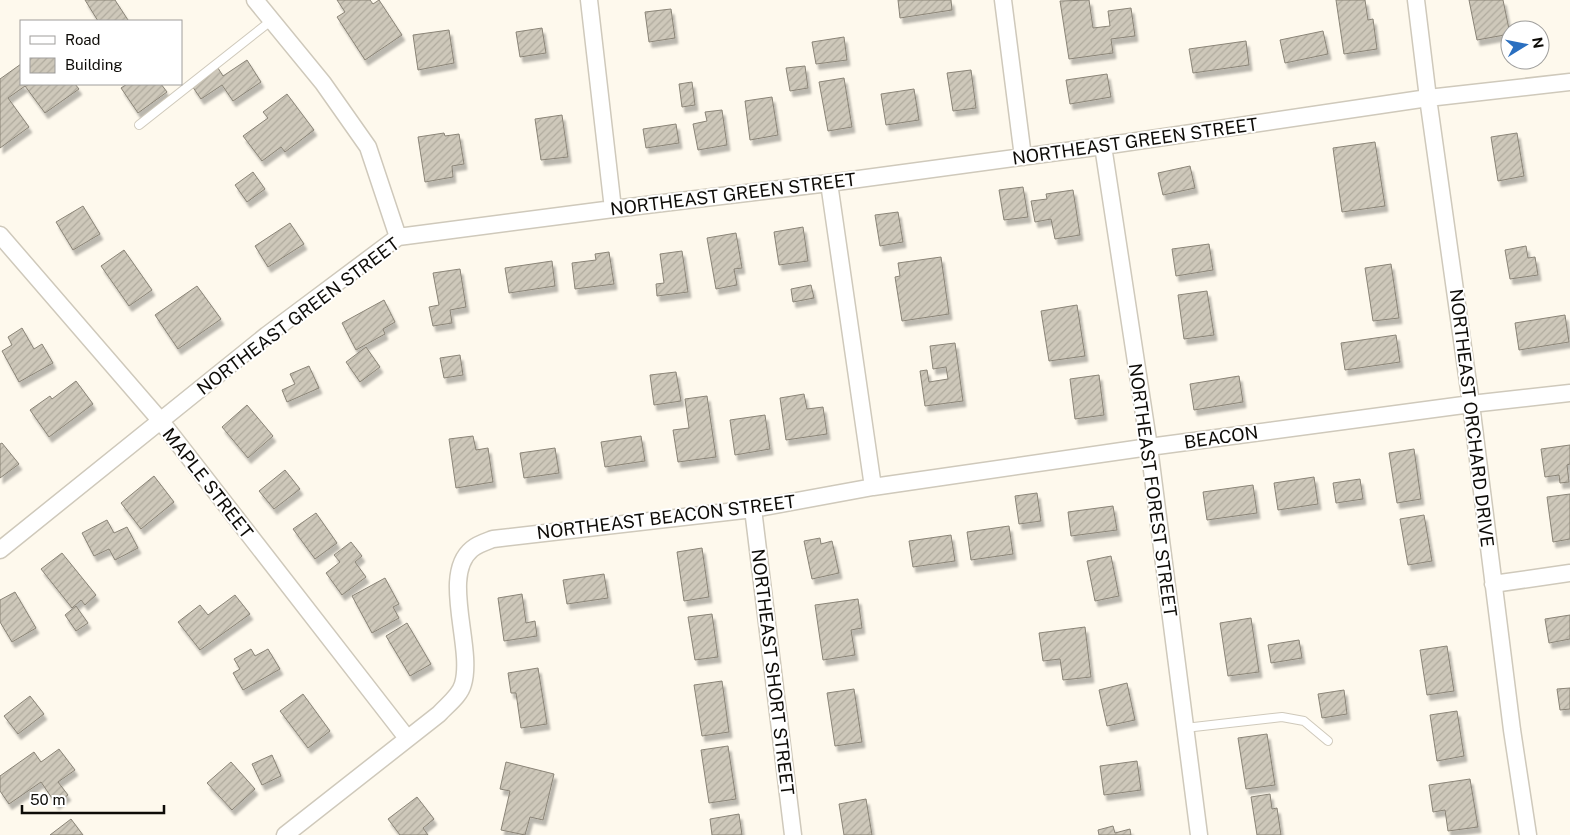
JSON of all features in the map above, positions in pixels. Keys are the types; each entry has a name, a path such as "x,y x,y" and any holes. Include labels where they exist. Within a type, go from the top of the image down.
{"street":[{"path":"255,0 323,83 368,147 398,237"},
{"path":"589,0 613,209"},
{"path":"1003,0 1024,156"},
{"name":"NORTHEAST ORCHARD DRIVE","path":"1416,0 1471,404 1512,730 1528,835"},
{"name":"NORTHEAST GREEN STREET","path":"0,550 273,331 398,237 828,183 1103,146 1428,98 1570,82"},
{"name":"NORTHEAST FOREST STREET","path":"1103,146 1149,447 1199,835"},
{"path":"828,183 873,487"},
{"name":"MAPLE STREET","path":"0,237 160,420 407,738"},
{"name":"BEACON","path":"873,487 1149,447 1471,404 1570,393"},
{"name":"NORTHEAST BEACON STREET","path":"407,738 439,714 457,696 463,685 465,656 458,598 460,568 470,550 478,544 493,539 753,509 873,487"},
{"name":"NORTHEAST SHORT STREET","path":"753,509 793,835"},
{"path":"1493,584 1570,573"},
{"path":"286,835 407,738"}],"lane":[{"path":"139,125 272,20"},
{"path":"1185,728 1282,717 1304,721 1328,741"}],"building":[{"path":"85,0 115,0 128,20 97,20"},
{"path":"337,0 370,0 373,4 379,0 402,35 365,60 337,17 345,12"},
{"path":"898,0 951,0 952,10 900,18"},
{"path":"1089,0 1093,28 1110,26 1108,11 1131,8 1135,36 1111,39 1113,53 1069,59 1060,1"},
{"path":"1336,0 1365,0 1368,20 1373,19 1377,49 1344,54"},
{"path":"1469,0 1503,0 1507,20 1500,20 1500,36 1477,40"},
{"path":"671,9 675,38 649,42 645,12"},
{"path":"542,28 546,53 520,57 516,32"},
{"path":"449,30 454,63 418,70 413,35"},
{"path":"1323,31 1328,54 1285,63 1280,40"},
{"path":"844,37 847,60 816,64 812,42"},
{"path":"1246,41 1249,65 1193,73 1189,49"},
{"path":"247,60 261,82 233,101 222,85 201,99 192,86 218,68 223,76"},
{"path":"20,65 20,85 76,85 79,89 45,113 25,86 8,98 29,127 0,148 0,79"},
{"path":"805,66 808,88 790,91 786,68"},
{"path":"971,70 976,108 953,111 947,73"},
{"path":"1107,74 1111,97 1070,104 1066,80"},
{"path":"844,78 852,127 828,131 819,82"},
{"path":"692,82 695,105 682,107 679,84"},
{"path":"126,85 162,85 167,92 138,113 121,88"},
{"path":"914,89 919,120 886,125 881,94"},
{"path":"287,94 314,130 285,152 281,147 262,161 243,136 268,118 263,112"},
{"path":"772,97 778,135 750,140 745,101"},
{"path":"722,110 727,145 698,150 693,124 707,121 705,112"},
{"path":"562,115 568,157 541,160 535,119"},
{"path":"676,124 679,143 646,148 643,129"},
{"path":"444,133 445,136 459,134 464,164 452,166 453,177 425,182 418,137"},
{"path":"1517,133 1524,176 1498,181 1491,137"},
{"path":"1375,142 1385,206 1342,212 1333,148"},
{"path":"1190,166 1195,188 1163,195 1158,173"},
{"path":"253,172 265,189 247,202 235,185"},
{"path":"1023,187 1028,217 1004,220 999,190"},
{"path":"1073,190 1080,235 1055,239 1051,219 1035,222 1031,201 1047,199 1046,194"},
{"path":"83,206 100,234 73,250 56,222"},
{"path":"898,212 903,242 880,246 875,215"},
{"path":"290,223 304,244 268,267 255,246"},
{"path":"803,227 808,261 779,265 774,232"},
{"path":"736,233 742,268 734,269 737,285 716,289 707,238"},
{"path":"1209,244 1213,270 1176,276 1172,249"},
{"path":"1526,246 1528,258 1535,257 1538,275 1510,279 1505,250"},
{"path":"124,250 152,290 129,306 101,266"},
{"path":"682,251 688,292 657,296 656,284 664,283 660,254"},
{"path":"609,252 614,284 575,289 572,263 596,260 595,254"},
{"path":"941,257 949,314 902,321 895,277 900,276 898,263"},
{"path":"552,261 555,286 509,293 505,268"},
{"path":"1391,264 1399,318 1373,321 1365,268"},
{"path":"460,269 466,307 450,310 452,323 433,326 429,307 439,305 433,273"},
{"path":"811,285 814,298 793,302 791,289"},
{"path":"197,286 221,319 178,349 155,315"},
{"path":"1207,291 1214,335 1184,339 1178,295"},
{"path":"384,300 395,322 383,329 385,334 356,350 342,323"},
{"path":"1077,305 1085,356 1049,361 1041,311"},
{"path":"1565,315 1569,342 1519,350 1515,323"},
{"path":"22,328 34,349 42,344 53,363 19,382 2,351 12,345 8,337"},
{"path":"1396,335 1400,362 1345,370 1341,343"},
{"path":"955,343 963,401 925,406 920,371 927,370 929,382 948,379 946,367 933,369 930,346"},
{"path":"366,347 380,367 360,382 346,362"},
{"path":"460,355 463,375 444,378 440,358"},
{"path":"309,366 319,388 287,402 282,390 295,384 290,374"},
{"path":"676,372 681,401 654,405 650,375"},
{"path":"1099,375 1104,415 1075,419 1070,379"},
{"path":"1239,376 1243,402 1194,410 1190,384"},
{"path":"76,381 93,404 49,437 30,410 50,396 52,399"},
{"path":"804,394 807,409 823,407 827,434 786,440 780,398"},
{"path":"707,396 716,457 678,462 673,430 689,428 685,399"},
{"path":"247,405 273,436 248,458 222,427"},
{"path":"765,415 770,449 735,455 730,420"},
{"path":"473,436 476,450 488,448 493,482 456,488 449,439"},
{"path":"641,436 645,461 605,467 601,442"},
{"path":"2,443 19,464 0,478 0,444"},
{"path":"1570,445 1570,464 1567,465 1569,482 1560,483 1559,475 1545,477 1541,449"},
{"path":"555,448 559,473 524,478 520,453"},
{"path":"1414,449 1421,499 1397,503 1389,453"},
{"path":"285,470 300,489 274,509 259,491"},
{"path":"154,476 174,502 141,529 121,503"},
{"path":"1314,477 1318,504 1278,510 1274,483"},
{"path":"1360,479 1363,499 1336,503 1333,483"},
{"path":"1253,485 1257,513 1207,520 1203,492"},
{"path":"1037,493 1041,521 1019,524 1015,496"},
{"path":"1570,494 1570,539 1553,542 1547,497"},
{"path":"1113,506 1117,530 1071,536 1068,512"},
{"path":"316,513 337,543 315,559 293,529"},
{"path":"1424,515 1432,561 1408,565 1400,519"},
{"path":"107,520 114,533 127,527 138,548 115,560 109,549 94,556 82,533"},
{"path":"1009,526 1013,554 971,560 967,532"},
{"path":"951,535 955,561 913,567 909,541"},
{"path":"820,538 821,544 832,541 839,573 812,579 804,541"},
{"path":"351,542 362,556 355,562 366,577 342,595 326,573 340,562 334,555"},
{"path":"702,548 709,597 684,601 677,552"},
{"path":"62,553 96,595 85,605 81,600 72,608 41,569"},
{"path":"1111,556 1119,596 1095,601 1087,561"},
{"path":"604,574 608,598 567,604 563,580"},
{"path":"385,578 399,604 393,607 399,618 372,633 352,596"},
{"path":"15,592 36,628 12,642 0,622 0,600"},
{"path":"522,594 526,623 535,621 537,636 504,641 498,598"},
{"path":"235,595 250,614 200,650 178,622 200,605 208,615"},
{"path":"858,599 862,628 851,630 855,655 823,660 815,605"},
{"path":"76,606 88,623 76,631 65,615"},
{"path":"712,614 718,657 695,660 688,617"},
{"path":"1570,615 1570,639 1549,643 1545,619"},
{"path":"1251,618 1259,672 1228,676 1220,623"},
{"path":"407,623 431,664 410,676 386,636"},
{"path":"1085,627 1091,677 1063,680 1060,659 1043,661 1039,633"},
{"path":"1299,640 1302,658 1271,663 1268,645"},
{"path":"1447,646 1454,691 1427,695 1420,650"},
{"path":"251,649 255,656 268,649 280,669 243,690 233,673 240,669 234,659"},
{"path":"538,668 547,724 521,728 516,693 511,693 508,673"},
{"path":"722,681 729,732 702,736 694,685"},
{"path":"1127,683 1135,720 1107,726 1099,690"},
{"path":"1570,688 1570,709 1560,710 1557,689"},
{"path":"854,689 862,742 835,746 827,693"},
{"path":"1344,690 1347,714 1322,718 1318,694"},
{"path":"303,694 330,731 308,748 280,711"},
{"path":"30,696 44,714 18,734 4,716"},
{"path":"1457,711 1464,756 1437,761 1430,715"},
{"path":"1267,734 1275,785 1246,789 1238,738"},
{"path":"728,746 736,799 709,803 701,750"},
{"path":"59,749 75,770 58,782 68,795 56,804 41,782 9,804 0,791 0,776 34,752 41,762"},
{"path":"272,755 281,776 262,785 252,764"},
{"path":"1137,761 1141,790 1104,795 1100,766"},
{"path":"231,762 255,789 232,810 207,783"},
{"path":"506,762 554,774 543,820 530,817 525,835 501,830 510,791 500,789"},
{"path":"1470,779 1478,827 1448,831 1445,810 1433,812 1429,785"},
{"path":"1270,794 1272,809 1277,808 1281,835 1257,835 1251,797"},
{"path":"417,797 434,819 423,828 428,835 400,835 388,819"},
{"path":"866,799 872,835 844,835 839,804"},
{"path":"739,814 742,835 712,835 710,819"},
{"path":"71,819 83,835 50,835"},
{"path":"1113,826 1115,833 1130,829 1131,835 1099,835 1098,830"}]}
